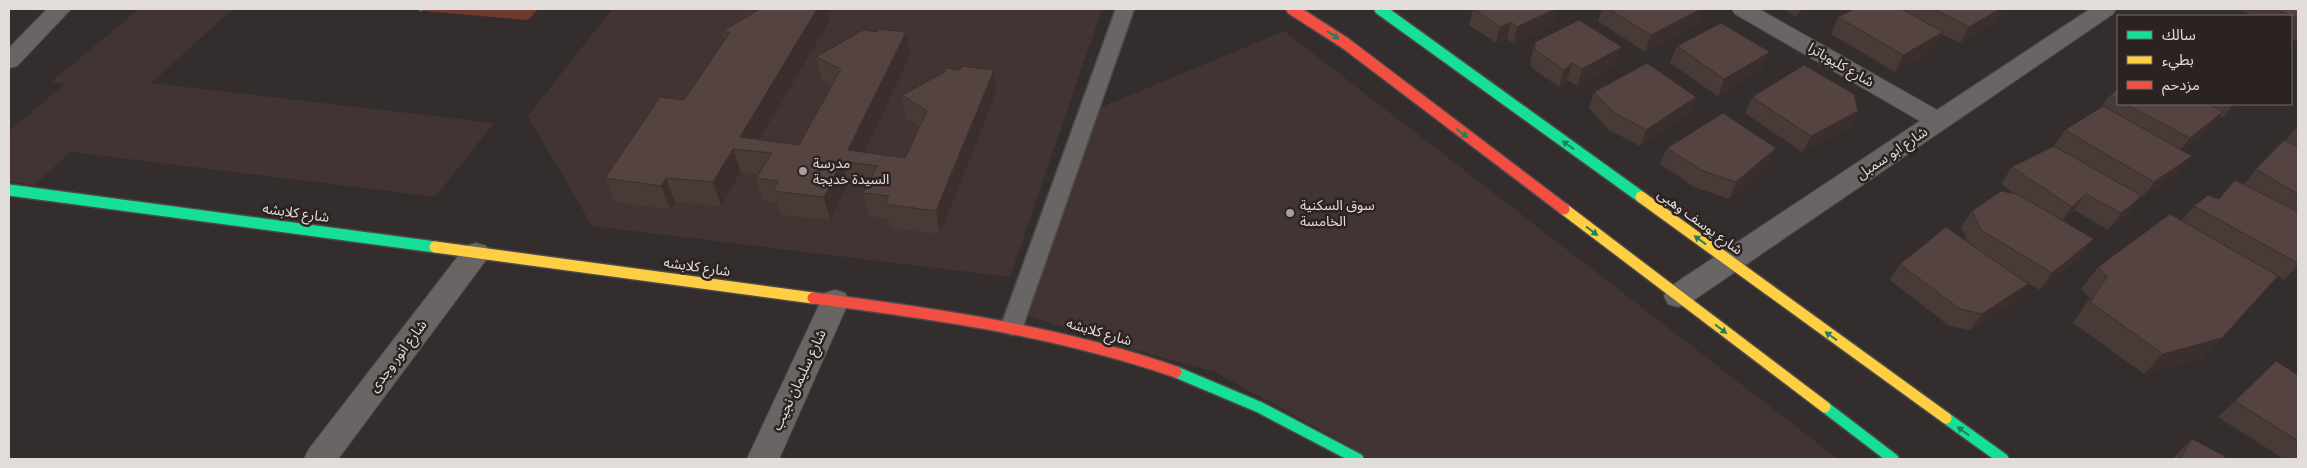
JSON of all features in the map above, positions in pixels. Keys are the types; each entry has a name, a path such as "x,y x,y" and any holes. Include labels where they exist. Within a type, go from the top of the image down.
{"street":[{"path":"9,60 60,9"},
{"path":"1292,9 1345,43 1893,459"},
{"name":"شارع يوسف وهبى","path":"1380,9 2003,459"},
{"name":"شارع كليوباترا","path":"1743,9 1938,121"},
{"name":"شارع ابو سمبل","path":"1678,296 2105,9"},
{"name":"شارع كلابشه","path":"9,190 1012,326 1084,342 1200,381 1316,434 1358,459"},
{"name":"شارع انور وجدى","path":"320,459 476,252"},
{"name":"شارع سليمان نجيب","path":"763,459 835,301"}],"lane":[{"path":"1012,326 1125,9"}],"path":[{"path":"419,10 424,9"}],"shaded area":[{"path":"139,9 233,9 151,83 494,123 435,197 71,152 34,185 9,181 9,131 65,84 51,82"},
{"path":"429,9 538,9 528,20 423,11"},
{"name":"مدرسة السيدة خديجة","path":"612,9 1102,9 1010,277 592,226 528,116"},
{"name":"سوق السكنية الخامسة","path":"1284,31 1838,459 1369,459 1341,441 1215,372 1121,346 1029,316 1092,111"}],"building":[{"path":"760,9 817,9 740,137 799,145 841,69 816,57 863,30 877,32 878,29 906,32 848,150 905,158 927,111 902,95 945,72 944,68 960,70 962,66 994,70 936,211 885,204 889,196 863,193 877,166 842,161 824,197 773,191 778,181 756,178 772,153 733,149 713,182 666,178 661,186 605,178 660,97 684,100 730,32 721,32"},
{"path":"1474,9 1555,9 1517,27 1511,22 1500,27"},
{"path":"1609,9 1701,9 1651,35"},
{"path":"1854,9 1902,9 1943,32 1903,55 1838,17"},
{"path":"1935,9 2000,9 1969,27"},
{"path":"2276,9 2298,9 2298,19"},
{"path":"1579,20 1622,47 1582,69 1572,63 1564,70 1535,50 1535,42"},
{"path":"1721,23 1770,52 1724,79 1677,46"},
{"path":"1647,63 1696,97 1646,130 1615,113 1594,92"},
{"path":"1804,65 1854,94 1858,111 1811,136 1752,97"},
{"path":"2117,90 2117,98 2110,95"},
{"path":"2128,105 2210,105 2223,112 2190,138"},
{"path":"2103,106 2192,156 2154,182 2065,130"},
{"path":"1723,113 1776,148 1736,182 1701,170 1667,148"},
{"path":"2284,140 2298,147 2298,194 2256,169"},
{"path":"2054,146 2142,196 2121,213 2086,194 2072,207 2012,167"},
{"path":"2235,180 2298,212 2298,263 2194,206 2208,195 2219,199"},
{"path":"2001,191 2017,194 2094,239 2052,273 1981,230 1972,211"},
{"path":"2170,214 2278,276 2222,338 2163,354 2090,302 2107,277 2098,267"},
{"path":"1946,227 2028,284 1982,314 1960,309 1900,264"},
{"path":"2276,361 2298,375 2298,441 2235,401"},
{"path":"2192,439 2225,456 2225,459 2180,459"}],"traffic: fast":[{"path":"1380,9 1641,197"},
{"path":"9,190 435,247"},
{"path":"1176,372 1259,407 1358,459"},
{"path":"1825,407 1893,459"},
{"path":"1946,418 2003,459"}],"traffic: slow":[{"path":"1641,197 1946,418"},
{"path":"1564,209 1825,407"},
{"path":"435,247 813,298"}],"traffic: jam":[{"path":"1292,9 1345,43 1564,209"},
{"path":"813,298 997,324 1042,333 1132,357 1176,372"}],"place":[{"name":"مدرسة السيدة خديجة","path":"803,171"},
{"name":"سوق السكنية الخامسة","path":"1290,213"}]}
